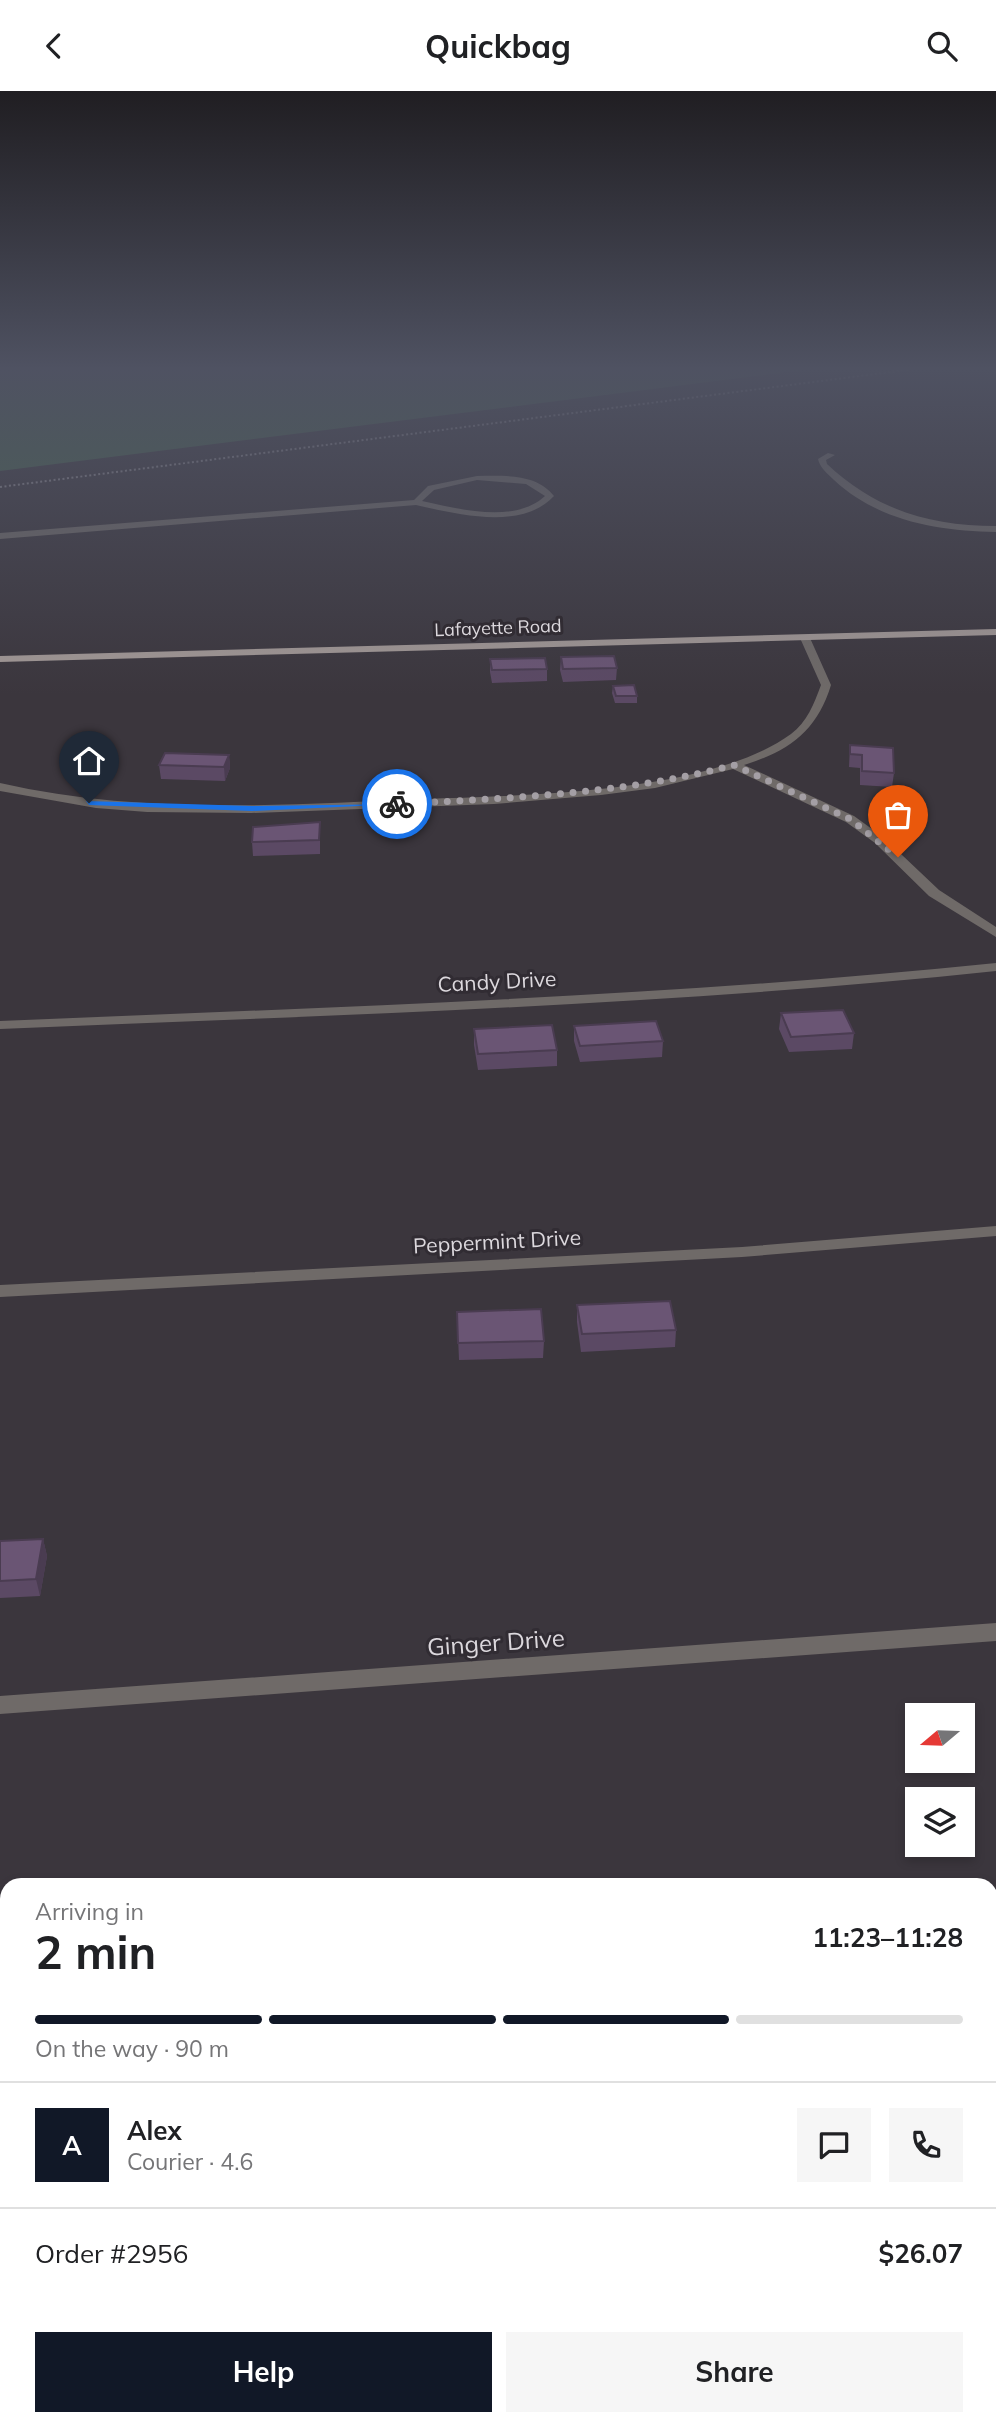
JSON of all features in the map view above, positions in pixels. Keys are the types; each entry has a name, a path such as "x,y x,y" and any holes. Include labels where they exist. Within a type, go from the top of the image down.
{"main road":[{"name":"Lafayette Road","path":"0,659 996,632"}],"street":[{"path":"0,535 416,502 500,514 537,507 550,496 543,488 526,482 477,478 440,485 425,491 416,502"},
{"path":"839,478 884,511 934,526 996,529"},
{"path":"2,789 71,801 127,806 252,808 371,805 592,791 693,776 734,765 790,740 817,713 826,685 805,638"},
{"path":"734,765 850,819 879,840 934,893 996,933"},
{"name":"Candy Drive","path":"0,1025 625,996 893,978 996,967"},
{"name":"Peppermint Drive","path":"0,1291 742,1252 996,1231"},
{"name":"Ginger Drive","path":"0,1705 996,1632"}],"path":[{"path":"0,487 71,478"}],"building":[{"path":"614,656 617,668 563,669 561,657"},
{"path":"545,658 547,669 492,670 490,659"},
{"path":"634,685 637,696 616,696 613,686"},
{"path":"850,745 893,748 894,773 862,771 862,755 850,754"},
{"path":"165,753 229,755 224,767 159,765"},
{"path":"320,822 319,840 252,842 253,827"},
{"path":"843,1010 854,1033 791,1037 781,1013"},
{"path":"656,1021 663,1041 580,1046 574,1026"},
{"path":"552,1025 557,1050 478,1054 474,1029"},
{"path":"670,1301 676,1330 582,1334 577,1305"},
{"path":"541,1309 544,1341 458,1343 457,1312"},
{"path":"43,1539 36,1579 0,1581 0,1541"}],"way so far":[{"path":"397,804 640,786 734,765 850,819 898,857"}],"route":[{"path":"89,803 181,808 397,804"}]}
